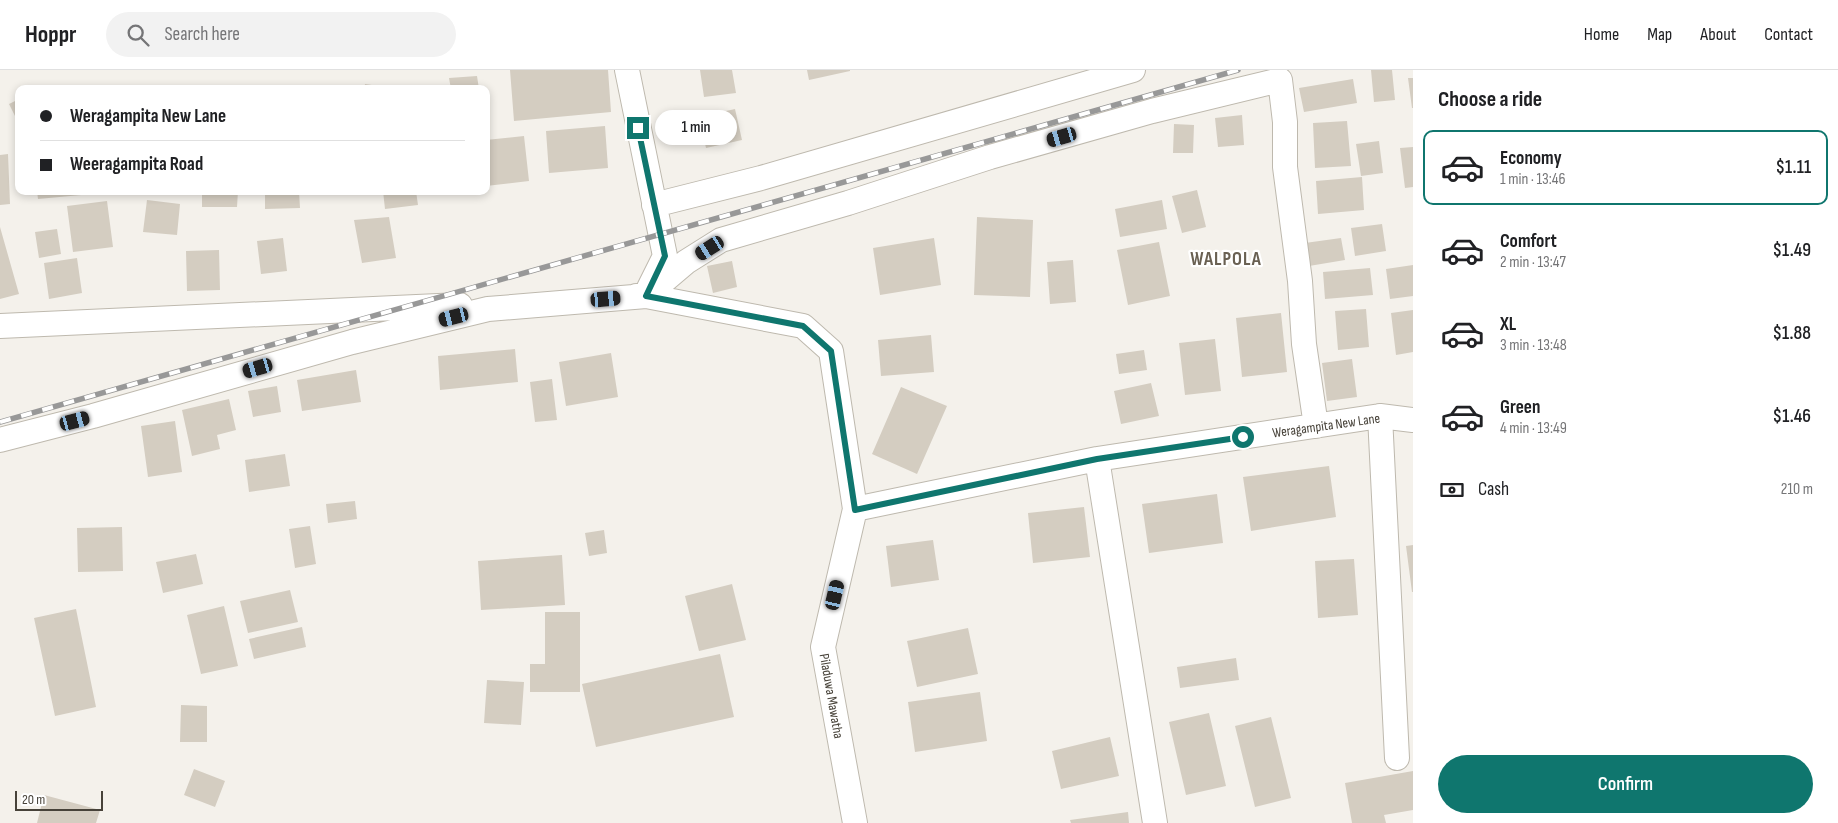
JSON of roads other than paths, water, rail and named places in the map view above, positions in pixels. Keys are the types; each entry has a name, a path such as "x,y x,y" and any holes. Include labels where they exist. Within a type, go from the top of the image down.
{"street":[{"path":"627,70 665,256 646,296"},
{"path":"654,205 761,178 1133,70"},
{"path":"0,440 94,416 352,342 488,309 646,296 686,262 721,240 848,203 990,157 1152,111 1280,80 1285,122 1285,167 1300,281 1304,344 1316,426"},
{"path":"0,326 646,296"},
{"name":"Piladuwa Mawatha","path":"646,296 803,326 831,351 855,510 823,647 854,823"},
{"path":"1380,416 1397,758"},
{"name":"Weragampita New Lane","path":"855,510 1097,459 1380,416 1413,420"},
{"path":"1097,459 1156,823"}],"railway":[{"path":"0,422 1238,70"}],"district":[{"name":"WALPOLA","path":"1226,258"}]}
